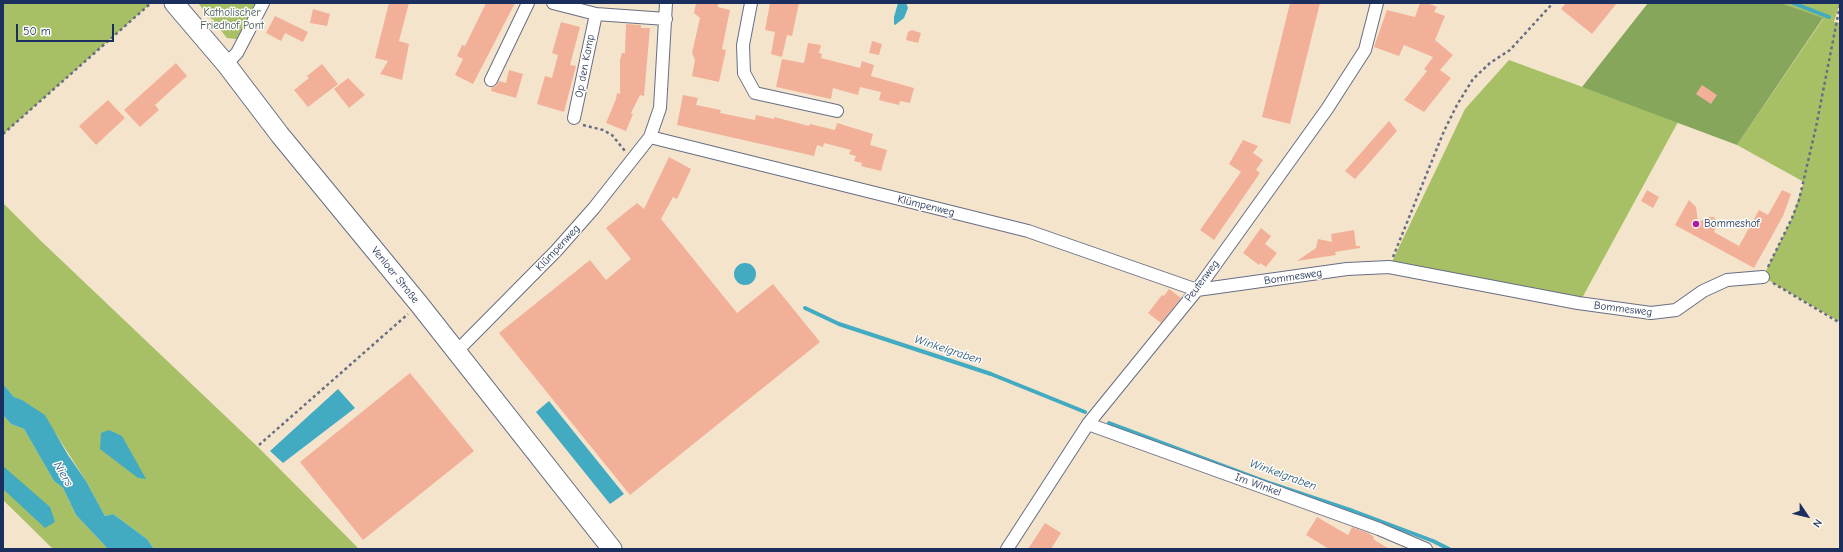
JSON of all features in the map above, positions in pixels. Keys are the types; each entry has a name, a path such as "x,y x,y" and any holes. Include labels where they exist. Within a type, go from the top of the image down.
{"main road":[{"name":"Venloer Straße","path":"174,3 226,64 280,135 419,304 612,549"}],"street":[{"path":"226,64 237,53 263,3"},
{"path":"491,80 528,3"},
{"path":"553,3 596,14 666,19"},
{"name":"Klümpenweg","path":"456,352 556,251 594,208 650,137 660,108 666,3"},
{"path":"751,3 743,45 744,74 755,93 837,111"},
{"name":"Peutenweg","path":"1007,549 1088,424 1197,290 1327,109 1365,50 1377,3"},
{"name":"Op den Kamp","path":"574,118 596,14"},
{"name":"Klümpenweg","path":"650,137 1028,231 1197,290"},
{"name":"Bommesweg","path":"1197,290 1347,269 1389,267 1578,303 1651,313 1676,310 1703,291 1727,280 1763,276"},
{"name":"Im Winkel","path":"1088,424 1379,529 1426,549"}],"path":[{"path":"3,134 151,3"},
{"path":"1389,267 1444,131 1457,105 1473,79 1490,63 1510,50 1553,3"},
{"path":"1840,5 1816,127 1799,200 1792,218 1763,276 1840,322"},
{"path":"574,118 577,124 604,130 612,135 632,159"},
{"path":"259,445 419,304"}],"green space":[{"path":"3,3 151,3 3,134"},
{"name":"Katholischer Friedhof Pont","path":"198,3 259,3 242,36 236,39 227,38"},
{"path":"1648,3 1781,3 1823,18 1737,145 1582,87"},
{"path":"1781,3 1840,3 1834,22 1840,23 1840,322 1763,277 1792,218 1804,182 1737,145 1823,19"},
{"path":"1509,60 1678,122 1581,300 1390,266 1465,109"},
{"path":"3,203 260,449 359,549 154,549 147,539 113,514 105,516 86,481 56,434 32,407 14,397 3,384"},
{"path":"3,415 11,424 24,429 54,481 63,488 76,515 108,549 53,549 3,500"}],"water":[{"path":"898,3 906,3 908,8 904,18 895,25 894,17"},
{"path":"745,263 753,266 756,274 753,282 745,285 737,282 734,274 737,266"},
{"name":"Niers","path":"3,384 14,397 22,400 45,415 68,455 86,481 105,516 113,514 147,539 154,549 108,549 76,515 63,488 54,481 24,429 11,424 3,415"},
{"path":"338,389 355,408 283,463 270,451"},
{"path":"549,401 624,494 610,504 536,412"},
{"path":"109,430 122,436 146,479 138,478 100,449 101,433"},
{"path":"3,466 50,507 55,522 45,528 3,489"}],"building":[{"path":"389,3 409,3 399,41 409,44 402,80 380,74 388,61 375,58"},
{"path":"486,3 515,3 473,84 455,75 463,59 457,56 462,45 465,46"},
{"path":"696,3 718,3 718,7 730,10 722,49 726,50 719,82 692,76 695,60 692,53 700,18 694,13"},
{"path":"770,3 799,3 792,36 787,35 782,57 771,54 775,32 765,30"},
{"path":"1290,3 1320,3 1290,124 1262,117"},
{"path":"1420,3 1427,3 1437,7 1434,12 1445,16 1435,40 1453,55 1440,70 1451,78 1424,112 1404,100 1427,71 1424,69 1433,57 1404,45 1399,56 1374,47 1387,10 1415,17"},
{"path":"1566,3 1617,3 1592,34 1561,9"},
{"path":"313,9 330,14 327,26 310,23"},
{"path":"275,16 308,32 303,42 285,33 281,41 266,33"},
{"path":"561,22 580,27 570,65 576,66 564,112 537,104 545,76 552,78 558,55 552,53"},
{"path":"626,24 641,25 641,28 650,28 644,96 640,95 631,113 633,114 626,131 606,123 617,93 620,94 620,60 622,53 625,53"},
{"path":"912,30 921,33 918,43 906,40 908,32"},
{"path":"872,41 882,44 879,55 869,53"},
{"path":"808,43 821,45 819,53 822,54 821,58 860,68 862,61 874,65 871,76 914,88 910,103 900,101 899,105 879,100 881,92 860,87 858,95 833,88 831,99 776,87 782,59 804,63"},
{"path":"176,63 187,76 155,105 159,110 140,127 124,110"},
{"path":"322,64 338,84 308,107 294,90 309,78 307,76"},
{"path":"509,70 523,74 516,98 491,91 492,87 496,86 499,81 506,83"},
{"path":"348,78 365,95 349,108 334,89"},
{"path":"1702,85 1717,95 1711,104 1696,94"},
{"path":"683,95 698,98 696,105 721,110 720,113 755,120 756,115 774,119 774,117 809,126 810,124 835,130 837,123 873,134 870,145 887,150 881,171 861,166 862,163 854,161 856,156 849,154 851,150 824,143 823,147 817,145 814,156 677,125"},
{"path":"108,100 125,118 96,145 79,126"},
{"path":"1389,121 1397,131 1355,179 1345,171"},
{"path":"1243,140 1258,146 1253,153 1263,160 1256,170 1260,173 1214,240 1200,230 1241,172 1229,164"},
{"path":"669,157 691,169 677,199 673,197 661,219 737,313 773,284 820,342 630,495 499,333 590,260 606,280 631,259 606,228 637,203 644,209"},
{"path":"1647,190 1659,197 1653,208 1641,201"},
{"path":"1782,190 1791,194 1783,216 1754,268 1675,225 1689,200 1696,207 1698,222 1714,217 1717,223 1714,232 1739,246 1759,210 1768,215"},
{"path":"1261,228 1271,236 1265,244 1277,253 1266,267 1260,263 1259,265 1243,253"},
{"path":"1354,230 1356,246 1360,246 1360,248 1335,252 1336,255 1297,261 1316,248 1318,239 1332,242 1331,234"},
{"path":"1169,289 1181,298 1161,323 1148,313 1162,295 1164,296"},
{"path":"410,373 474,451 363,540 300,462"},
{"path":"1317,517 1348,535 1352,527 1368,533 1374,537 1373,539 1389,549 1329,549 1306,535"},
{"path":"1045,523 1061,533 1051,549 1028,549"}],"waterway":[{"path":"1793,3 1829,17"},
{"name":"Winkelgraben","path":"805,308 839,324 991,374 1085,412"},
{"name":"Winkelgraben","path":"1109,423 1272,484 1353,511 1433,541 1449,549"}],"place":[{"name":"Bommeshof","path":"1696,224"}]}
